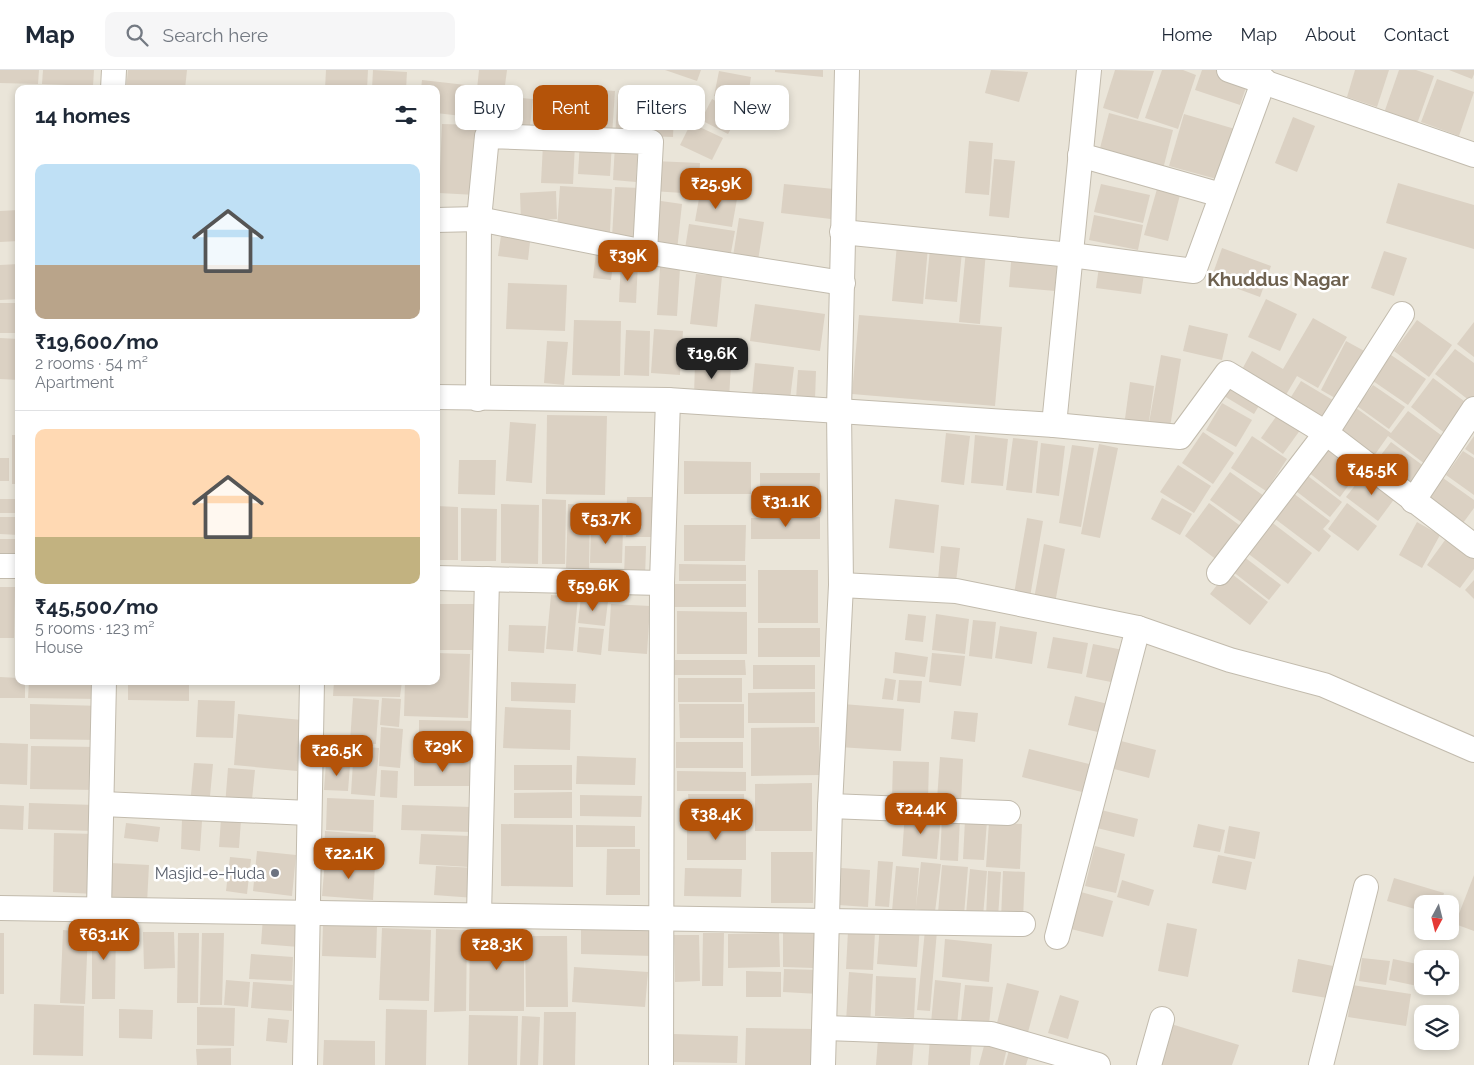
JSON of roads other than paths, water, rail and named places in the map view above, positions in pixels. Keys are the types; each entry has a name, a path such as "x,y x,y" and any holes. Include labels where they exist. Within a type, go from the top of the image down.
{"street":[{"path":"113,85 114,70"},
{"path":"823,1065 826,1028 826,921 830,806 841,585 842,232 847,70"},
{"path":"1054,425 1089,70"},
{"path":"1229,70 1264,80 1474,155"},
{"path":"842,232 1071,255 1194,271 1264,80"},
{"path":"478,399 479,219 487,136 651,142 645,252"},
{"path":"1080,155 1221,195"},
{"path":"440,220 479,219 645,252 843,283"},
{"path":"1219,573 1326,433 1402,314"},
{"path":"440,397 668,400 1054,425 1180,437 1227,373 1326,433 1474,546"},
{"path":"661,1065 662,584 668,400"},
{"path":"1413,501 1474,410"},
{"path":"0,566 15,566"},
{"path":"440,578 662,584"},
{"path":"479,915 487,579"},
{"path":"841,585 956,591 1138,628 1230,660 1324,685 1474,750"},
{"path":"1057,937 1138,628"},
{"path":"99,909 104,685"},
{"path":"304,1065 312,685"},
{"path":"102,804 309,813"},
{"path":"830,806 1008,813"},
{"path":"1321,1065 1366,887"},
{"path":"0,908 1023,924"},
{"path":"1149,1065 1162,1019"},
{"path":"826,1028 991,1034 1098,1065"}],"place":[{"name":"Masjid-e-Huda","path":"275,873"}],"district":[{"name":"Khuddus Nagar","path":"1278,279"}]}
